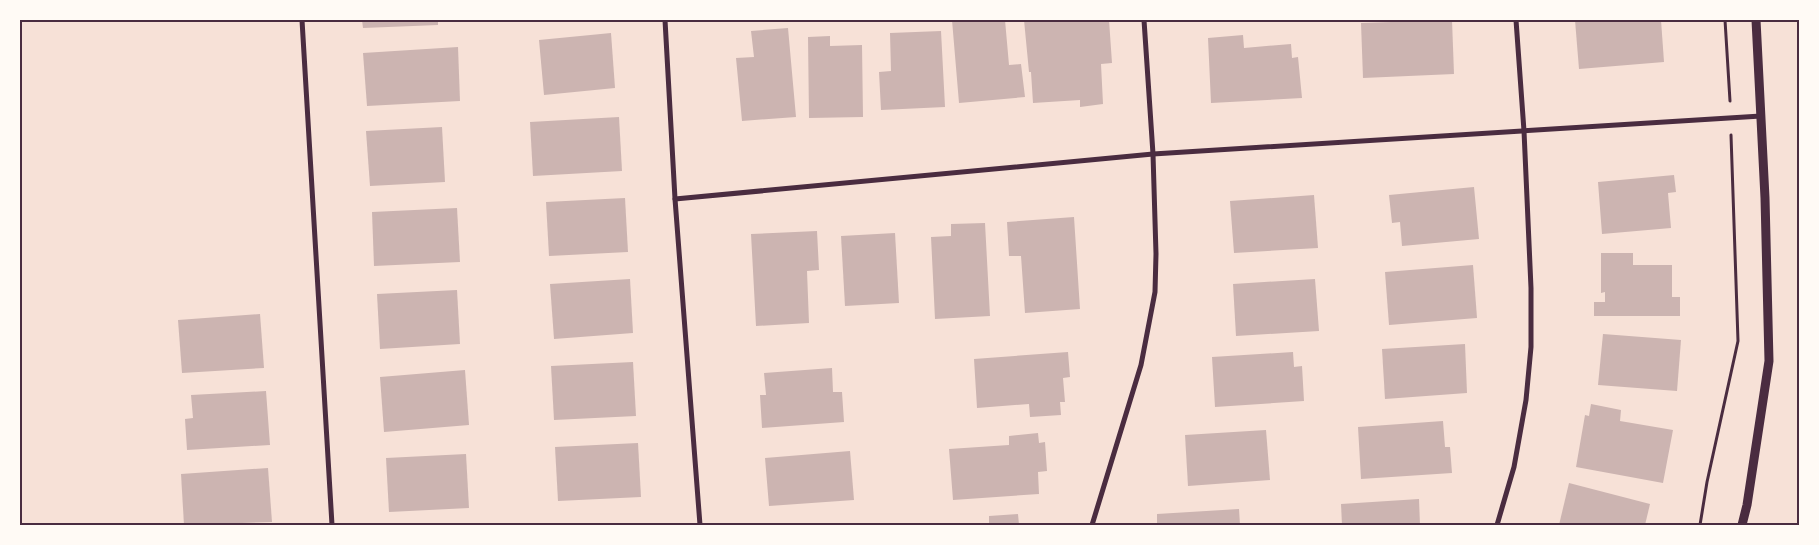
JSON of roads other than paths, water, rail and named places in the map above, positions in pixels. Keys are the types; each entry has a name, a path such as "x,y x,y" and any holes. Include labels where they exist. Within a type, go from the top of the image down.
{"street":[{"path":"302,20 332,525"},
{"path":"665,20 675,199 700,525"},
{"path":"1092,525 1141,365 1155,292 1156,254 1153,154 1144,20"},
{"path":"1497,525 1514,467 1526,400 1531,346 1531,288 1524,131 1516,20"},
{"path":"1742,525 1747,505 1770,361 1756,20"},
{"path":"675,199 1153,154 1761,116"}]}
